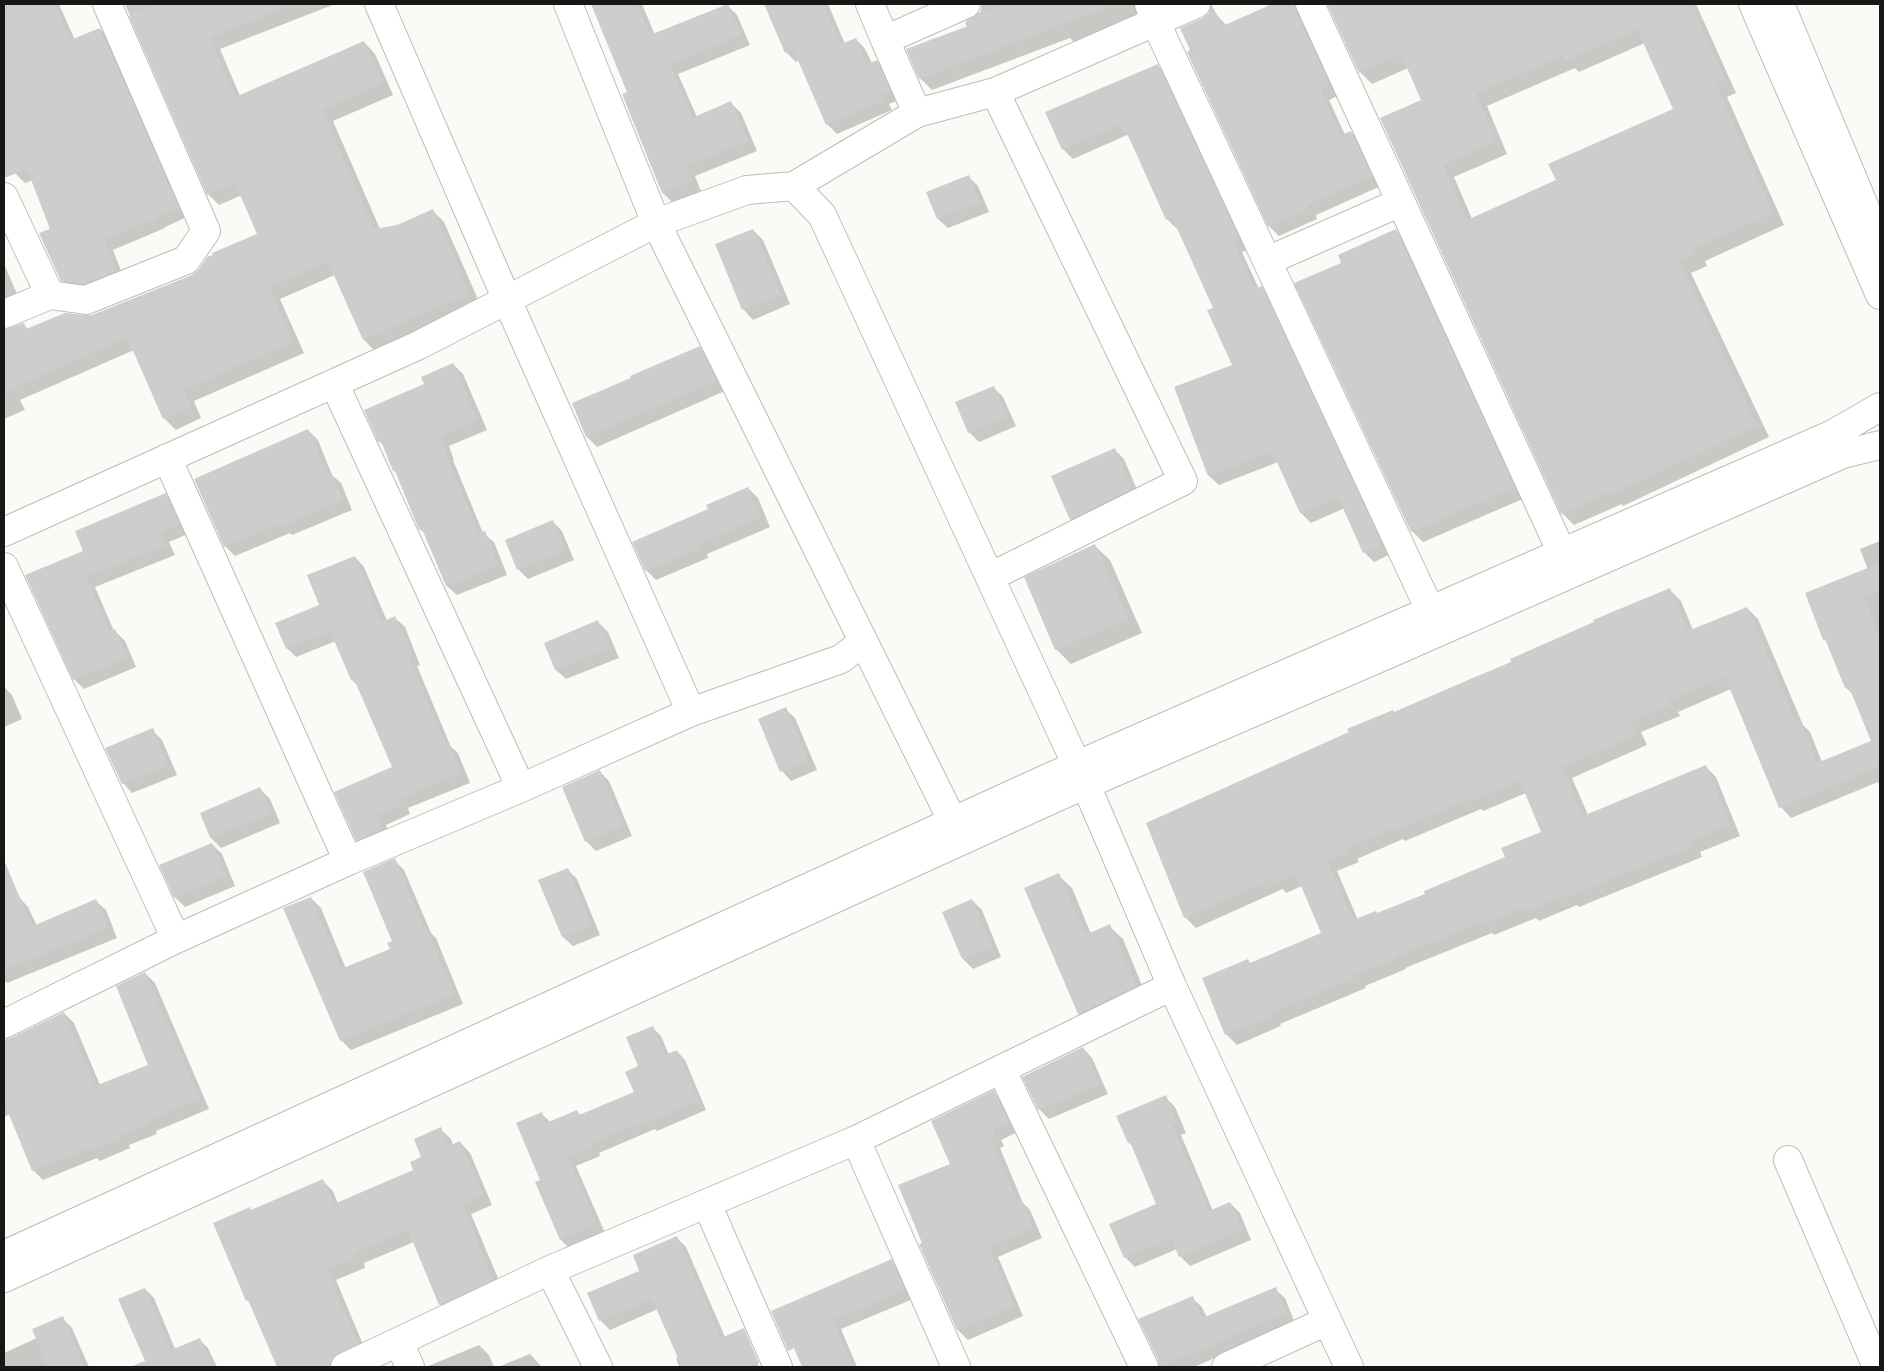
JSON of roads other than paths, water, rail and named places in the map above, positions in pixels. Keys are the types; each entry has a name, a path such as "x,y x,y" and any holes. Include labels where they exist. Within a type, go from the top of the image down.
{"street":[{"path":"4,314 50,295 86,300 186,260 206,231 107,4"},
{"path":"379,4 507,300 691,712"},
{"path":"568,4 656,224 953,822"},
{"path":"870,4 917,113"},
{"path":"885,40 966,4"},
{"path":"4,532 419,345 656,224 747,190 794,186 917,113 995,92 1152,13 1196,4"},
{"path":"1310,4 1562,553"},
{"path":"1753,4 1880,295"},
{"path":"1780,4 1880,244"},
{"path":"1152,13 1430,610"},
{"path":"990,577 1183,481 995,92"},
{"path":"794,186 822,215 1082,775 1172,986 1349,1367"},
{"path":"4,197 50,295"},
{"path":"1267,261 1401,202"},
{"path":"334,383 521,788"},
{"path":"4,1278 1082,775 1430,610 1833,434 1880,407"},
{"path":"4,1255 953,822 1082,775 1392,653 1843,454 1880,445"},
{"path":"168,458 348,861"},
{"path":"4,567 176,939"},
{"path":"5,1021 176,939 348,861 521,788 691,712 841,659 863,642"},
{"path":"345,1367 550,1270 856,1140 1172,986"},
{"path":"1001,1069 1144,1367"},
{"path":"856,1140 956,1367"},
{"path":"1788,1160 1877,1367"},
{"path":"707,1204 778,1367"},
{"path":"550,1270 598,1367"},
{"path":"1226,1367 1327,1321"},
{"path":"399,1342 410,1367"}]}
